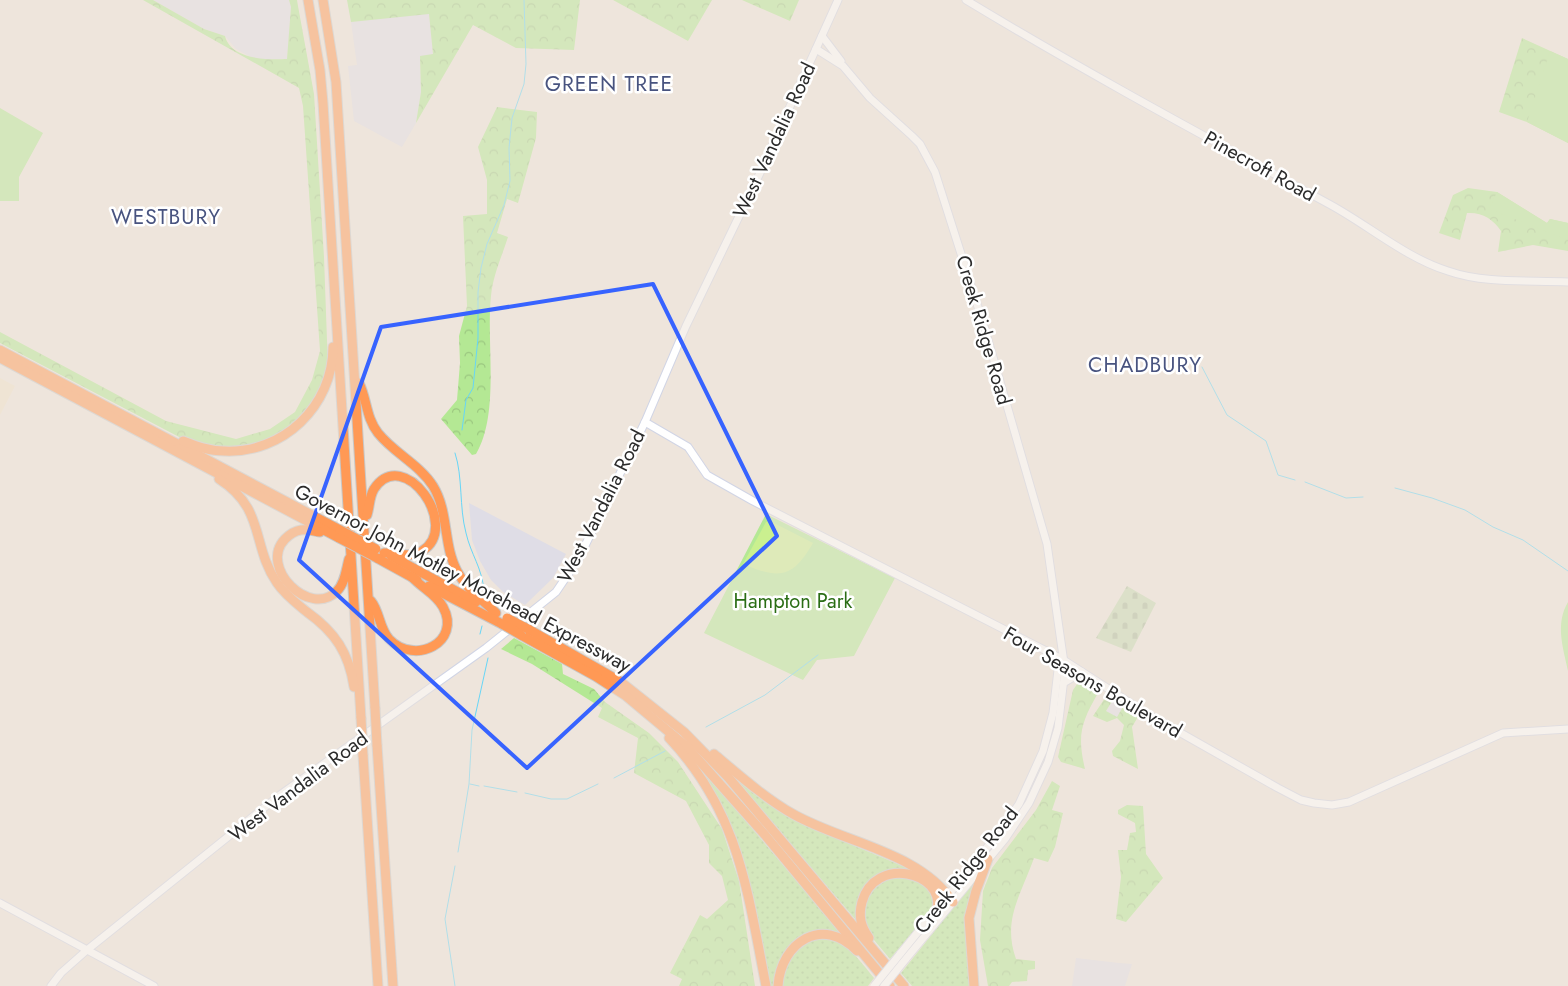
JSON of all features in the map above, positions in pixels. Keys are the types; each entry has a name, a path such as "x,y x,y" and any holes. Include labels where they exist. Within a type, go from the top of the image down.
{"highway":[{"path":"308,0 320,70 378,986"},
{"path":"323,0 336,82 393,986"},
{"path":"170,440 214,450 242,450 279,439 302,422 319,400 330,374 333,354 332,312 335,289"},
{"name":"Governor John Motley Morehead Expressway","path":"0,350 170,440 340,534 496,612 504,621"},
{"name":"Governor John Motley Morehead Expressway","path":"0,358 327,532 340,534"},
{"path":"355,378 360,386 373,426 388,444 425,476 436,492 444,517 451,559 462,580 496,612"},
{"path":"176,452 223,482 246,504 254,519 272,575 289,597 320,621 338,639 349,661 355,690 360,697"},
{"path":"364,522 375,488 389,479 410,480 419,485 428,499 435,521 432,538 426,547 409,556 393,552 379,553"},
{"path":"327,532 299,530 282,542 278,551 278,566 296,591 312,598 324,598 336,592 344,579 351,554"},
{"name":"Governor John Motley Morehead Expressway","path":"379,553 412,577 504,621 613,677 684,732 728,777 904,986"},
{"path":"369,598 374,605 385,633 397,646 414,652 430,649 444,633 447,626 446,614 434,596 412,577"},
{"name":"Governor John Motley Morehead Expressway","path":"525,632 626,696 674,735 709,769 890,986"},
{"path":"626,696 684,753 719,808 738,853 766,986"},
{"path":"684,732 695,737 730,768 793,814 835,834 894,857 937,883 951,899"},
{"path":"974,986 969,918 976,891 988,859"},
{"path":"879,956 860,919 866,892 875,881 882,876 897,873 920,879 933,889 938,900 937,909"},
{"path":"778,986 782,966 788,952 799,942 813,936 826,935 844,941 872,965"}],"main road":[{"name":"West Vandalia Road","path":"51,986 61,973 88,950 280,796 321,768 545,603 566,579 579,558 645,422 686,326 838,0"},
{"name":"Pinecroft Road","path":"966,0 1104,80 1331,205 1432,265 1462,275 1481,278 1568,282"},
{"path":"822,36 843,66"},
{"name":"Creek Ridge Road","path":"816,49 843,66 870,98 920,144 935,172 984,326 1046,544 1060,625 1065,682 1058,728 1039,783 1018,821 988,859 951,899 903,957 874,986"},
{"name":"Four Seasons Boulevard","path":"645,422 688,446 707,475 753,502 1062,659 1149,715 1301,800 1332,804 1364,796 1476,743 1503,733 1568,728"},
{"name":"Creek Ridge Road","path":"884,986 937,909 951,899 998,834 1029,785 1049,732 1058,670 1062,659"},
{"path":"1065,682 1082,672"},
{"path":"0,903 154,986"}],"highlighted area":[{"path":"653,284 777,536 527,768 299,560 381,327"}],"shaded area":[{"path":"153,0 289,0 291,7 287,59 262,60 251,57 236,49 225,36 204,29"},
{"path":"429,13 433,55 420,57 421,92 416,123 402,147 354,121 348,66 357,65 351,22"},
{"path":"0,378 15,386 0,415"},
{"path":"469,503 566,554 553,578 525,605 503,592 491,580 480,561 472,540"},
{"path":"1114,698 1124,705 1117,718 1106,711"},
{"path":"1076,958 1132,964 1125,986 1072,986"}],"green space":[{"path":"143,0 153,0 204,29 225,36 235,50 243,54 252,57 287,59 291,7 289,0 297,0 314,94 324,257 328,368 317,398 299,420 276,437 241,448 209,447 181,438 0,343 0,332 166,421 236,439 270,429 295,412 312,380 320,351 303,106 299,88"},
{"path":"347,0 580,0 574,50 516,48 473,25 416,123 421,92 420,56 433,54 429,14 351,22"},
{"path":"613,0 712,0 688,41"},
{"path":"742,0 799,0 790,21"},
{"path":"1522,38 1568,59 1568,143 1527,122 1499,112"},
{"path":"1550,51 1568,59 1568,143 1527,122"},
{"path":"497,107 537,112 536,138 518,203 507,199 497,233 508,237 496,273 491,296 491,378 488,419 476,454 472,455 441,419 457,400 460,363 459,336 467,306 463,216 487,214 487,180 478,147"},
{"path":"0,108 43,133 19,177 19,201 0,201"},
{"path":"1468,188 1497,192 1547,223 1550,219 1568,223 1568,251 1533,245 1498,252 1501,231 1487,217 1472,213 1467,213 1460,240 1439,233 1453,195"},
{"path":"1497,192 1547,223 1550,219 1568,223 1568,240 1489,209"},
{"name":"Hampton Park","path":"766,514 895,578 854,656 817,660 803,680 704,633"},
{"path":"770,521 813,543 798,564 784,573 766,572 743,564 766,522"},
{"path":"1127,586 1156,603 1131,652 1096,638"},
{"path":"1568,602 1568,671 1562,644 1561,627 1564,610"},
{"path":"514,638 562,664 563,674 594,689 605,702 649,733 678,762 722,829 739,881 755,986 679,986 682,979 670,973 700,915 707,919 728,900 722,876 709,863 709,845 686,801 634,773 638,738 598,717 602,708 532,664 501,649"},
{"path":"1080,680 1084,680 1098,689 1082,730 1081,747 1085,769 1061,762 1058,757 1073,690"},
{"path":"1111,696 1114,698 1106,711 1117,717 1124,705 1139,715 1132,727 1138,769 1113,756 1112,751 1120,741 1124,725 1117,718 1107,722 1093,716 1105,698"},
{"path":"700,767 844,937 836,935 792,944 780,961 775,986 768,986 748,878 698,769"},
{"path":"738,778 831,836 912,870 910,873 868,883 859,898 856,920 736,780"},
{"path":"1052,781 1060,786 1052,810 1063,813 1055,847 1048,862 1034,858 1012,920 1012,945 1016,959 1035,961 1035,969 1028,970 1027,981 1012,982 1009,986 988,986 980,940 983,891 992,868 1036,810"},
{"path":"1127,805 1143,806 1146,854 1163,878 1126,922 1116,919 1121,877 1118,850 1127,850 1130,833 1136,832 1135,823 1118,814 1118,810"},
{"path":"889,877 913,879 920,882 929,891 933,908 890,959 869,934 862,911 869,891"},
{"path":"973,883 975,884 971,895 972,986 912,986 901,973"},
{"path":"820,938 837,942 857,957 874,978 868,986 781,986 788,960 792,954 802,946"}],"waterway":[{"path":"462,430 466,400 473,388 478,338 478,292 481,268 487,244 504,205 510,181 509,148 512,118 524,84 526,64 524,0"},
{"path":"1202,367 1227,415 1266,441 1278,475 1295,480"},
{"path":"455,453 459,472 464,523 468,541 481,575 484,591"},
{"path":"1305,482 1346,498 1363,497"},
{"path":"1395,488 1432,498 1465,510 1493,527 1523,540 1568,571"},
{"path":"480,634 482,626"},
{"path":"706,727 765,695 818,655"},
{"path":"458,852 469,784 472,730 488,658"},
{"path":"614,778 665,751"},
{"path":"470,784 479,786"},
{"path":"525,793 551,799 567,799 598,784"},
{"path":"484,786 517,792"},
{"path":"455,866 445,919 455,986"}],"district":[{"name":"GREEN TREE","path":"609,84"},
{"name":"WESTBURY","path":"166,217"},
{"name":"CHADBURY","path":"1145,365"}]}
